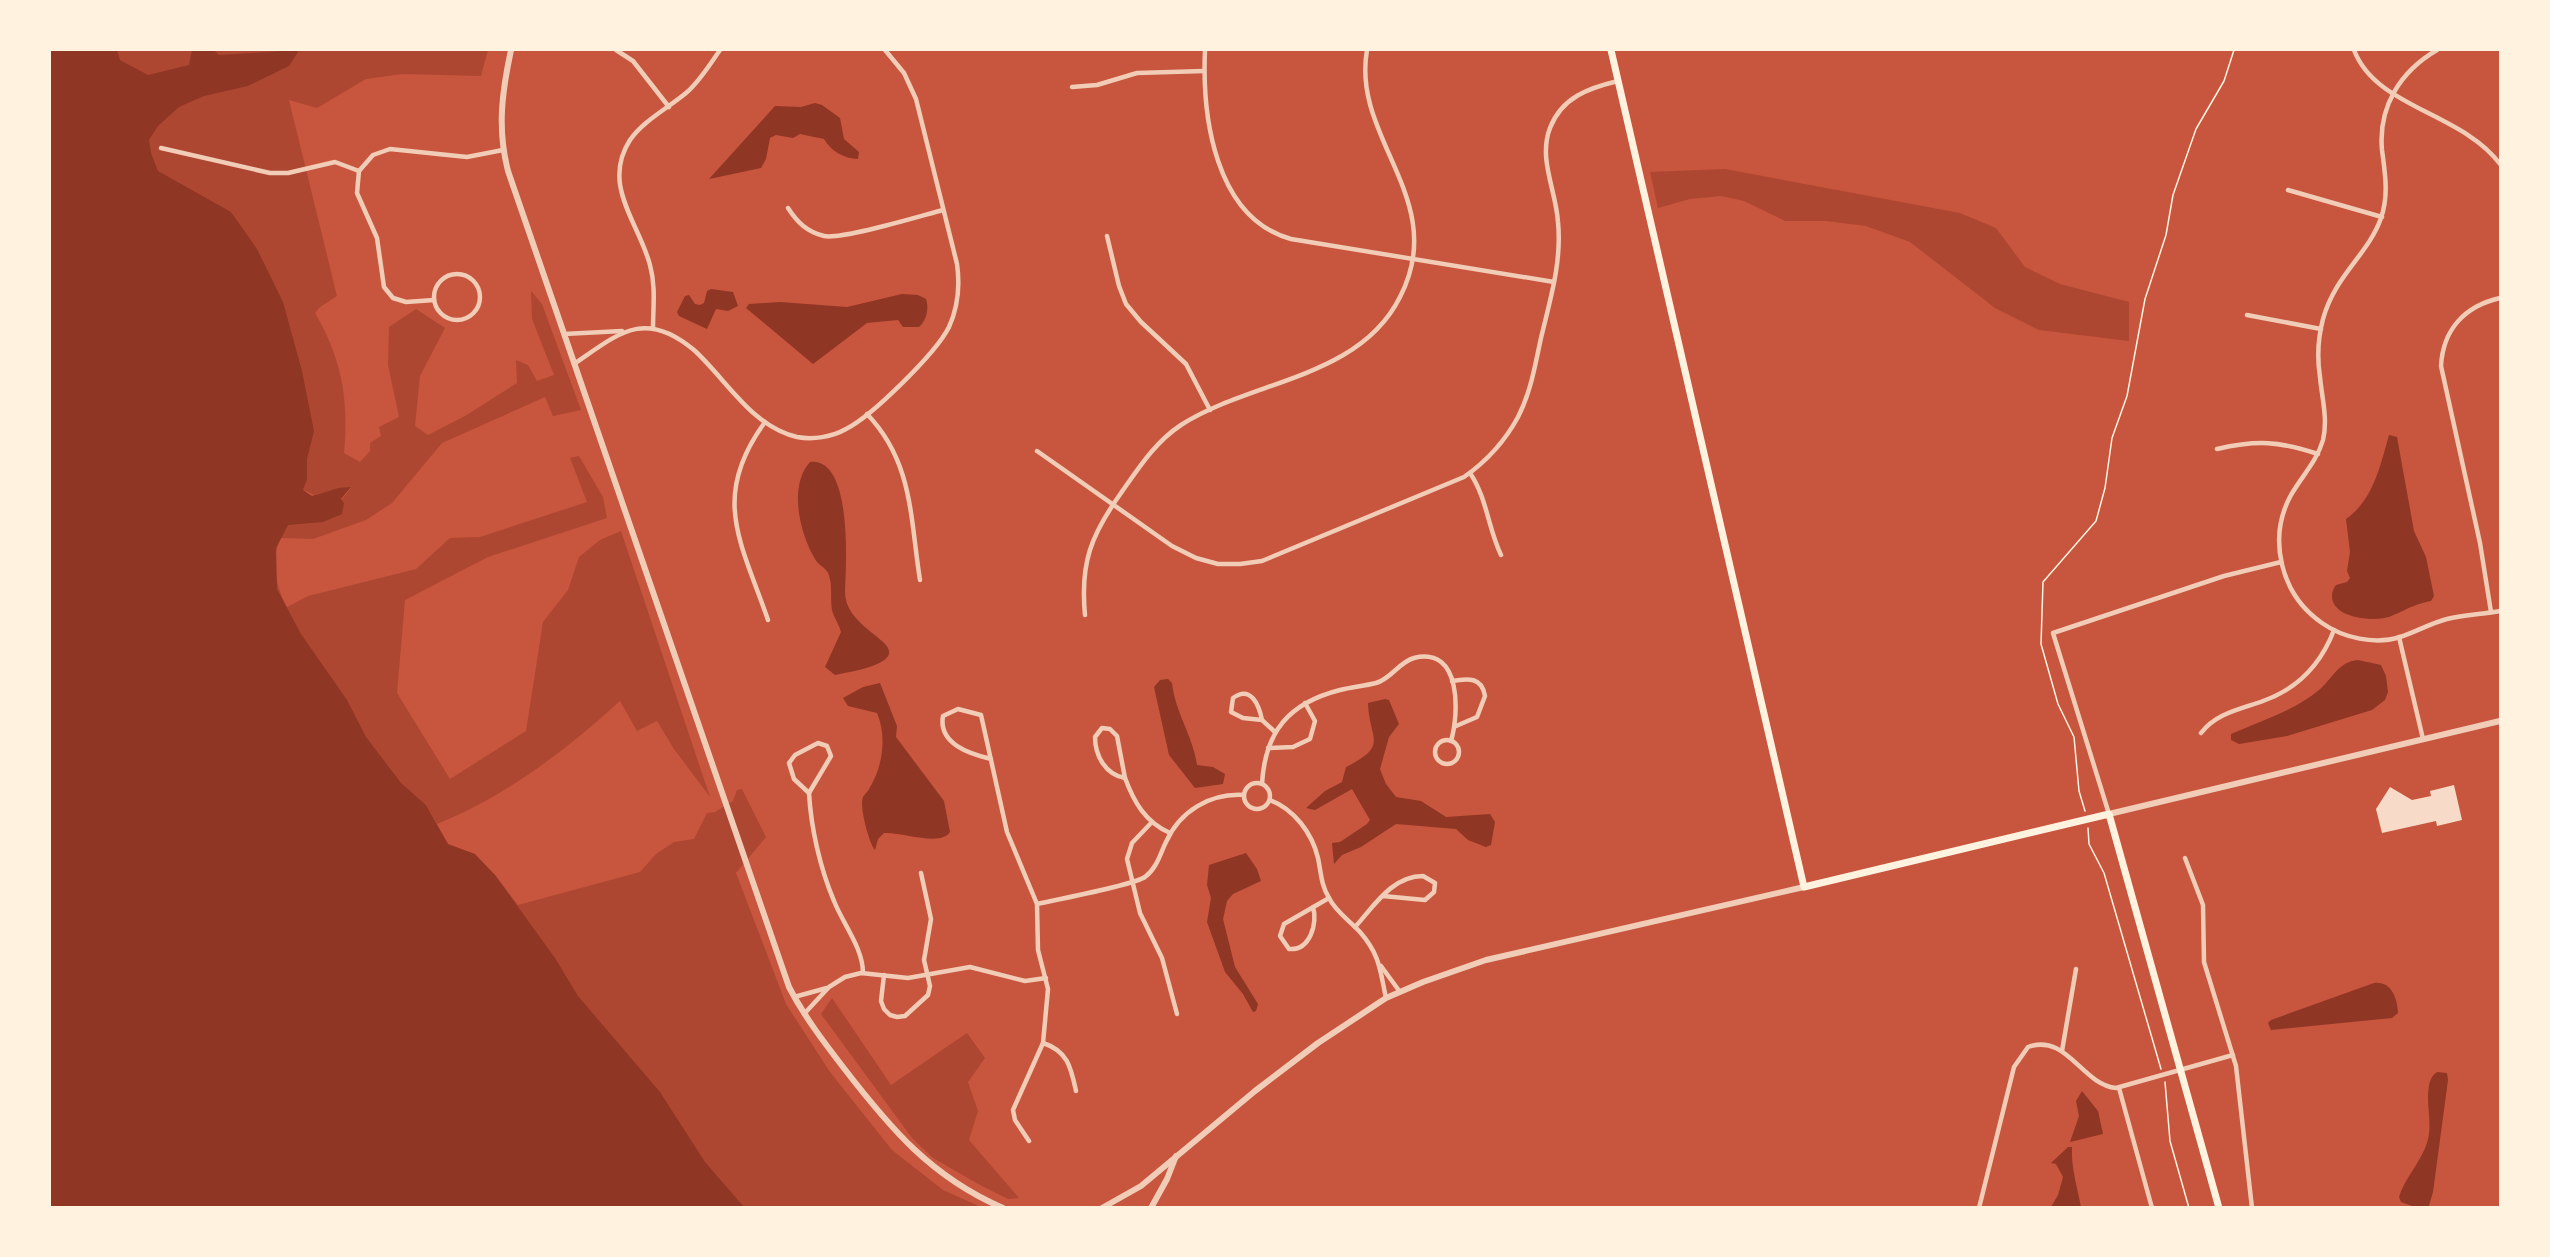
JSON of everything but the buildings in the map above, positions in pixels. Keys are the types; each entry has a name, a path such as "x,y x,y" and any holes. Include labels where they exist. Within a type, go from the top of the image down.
{"main road":[{"path":"1611,50 1804,887 2109,814 2219,1208"}],"street":[{"path":"511,50 501,103 503,150 771,939 794,997 804,1014 872,1105 911,1149 960,1187 1003,1208"},
{"path":"616,50 633,61 669,107"},
{"path":"653,329 655,301 652,273 646,251 622,196 619,170 630,141 689,91 720,50"},
{"path":"564,334 653,329 675,337 694,350 765,422 789,434 816,438 838,433 867,414 928,355 951,322 958,295 958,273 916,99 904,73 885,50"},
{"path":"1205,50 1204,71 1208,115 1227,183 1240,206 1252,219 1283,237 1554,282"},
{"path":"1085,615 1082,588 1088,552 1100,523 1160,442 1182,425 1210,410 1331,362 1356,348 1377,331 1392,313 1408,280 1413,258 1412,209 1367,97 1364,65 1367,50"},
{"path":"2354,50 2368,75 2392,93 2465,131 2500,164"},
{"path":"2437,50 2407,73 2392,93 2385,112 2382,134 2386,194 2382,217 2374,234 2334,290 2321,329 2319,368 2325,417 2324,436 2318,454 2294,491 2284,512 2279,539 2281,562 2290,588 2312,616 2334,630 2366,640 2399,637 2446,620 2500,611"},
{"path":"1072,87 1096,85 1137,73 1204,71"},
{"path":"1037,450 1188,555 1218,564 1240,564 1274,556 1428,494 1470,473 1497,449 1521,411 1530,386 1554,282 1559,233 1546,157 1549,130 1560,110 1573,98 1597,86 1618,81"},
{"path":"161,148 263,172 288,173 334,162 359,171"},
{"path":"434,300 406,302 393,298 384,287 377,238 357,193 359,171 373,154 390,149 467,157 503,150"},
{"path":"2288,190 2382,217"},
{"path":"788,208 795,219 811,231 831,236 943,210"},
{"path":"1107,236 1126,304 1141,322 1186,364 1210,410"},
{"path":"458,274 474,281 480,298 474,314 457,321 441,314 434,300 439,283 448,276 458,274"},
{"path":"2492,612 2480,543 2442,366 2446,339 2458,321 2479,304 2500,298"},
{"path":"2247,315 2321,329"},
{"path":"574,364 622,331"},
{"path":"867,414 891,443 901,465 920,580"},
{"path":"765,422 743,456 736,477 733,500 738,532 768,620"},
{"path":"2217,448 2270,442 2288,444 2318,454"},
{"path":"1470,473 1483,497 1493,536 1501,555"},
{"path":"2281,562 2224,576 2054,633 2109,814 2500,721"},
{"path":"2201,734 2225,714 2275,697 2291,688 2320,659 2334,630"},
{"path":"2399,637 2423,739"},
{"path":"1262,784 1268,748 1285,718 1305,702 1342,689 1376,683 1405,661 1417,657 1435,660 1445,668 1452,681 1458,703 1456,726 1451,741"},
{"path":"1452,681 1472,679 1480,684 1485,696 1477,717 1456,726"},
{"path":"1262,720 1236,716 1231,712 1233,698 1244,694 1252,696 1257,701 1262,720 1275,732"},
{"path":"1268,748 1293,747 1310,739 1315,721 1305,702"},
{"path":"991,759 975,756 948,739 943,729 943,716 958,709 981,715 1011,845 1036,904 1038,946 1046,978 1048,999 1043,1044 1013,1110 1015,1120 1029,1141"},
{"path":"1125,778 1114,776 1101,760 1095,740 1098,731 1102,728 1110,729 1116,735 1125,778 1141,812 1170,833"},
{"path":"1451,741 1458,747 1457,760 1450,764 1441,763 1435,757 1435,748 1441,742 1451,741"},
{"path":"809,793 830,759 829,749 822,743 795,755 789,762 792,776 809,793 814,830 830,890 861,956 864,973"},
{"path":"1251,784 1262,784 1269,790 1270,800 1264,807 1254,809 1246,804 1244,795 1251,784"},
{"path":"1036,904 1144,877 1154,868 1170,833 1188,812 1208,800 1228,794 1244,795"},
{"path":"1270,800 1292,814 1309,835 1329,898 1370,945 1381,966 1400,992"},
{"path":"1152,822 1129,847 1127,859 1140,913 1162,958 1177,1014"},
{"path":"2185,858 2203,908 2203,951 2206,970 2233,1055 2242,1101 2253,1208"},
{"path":"884,975 882,1003 887,1012 897,1017 905,1016 928,995 930,987 924,960 931,919 921,873"},
{"path":"1355,927 1383,896 1406,877 1423,876 1435,883 1434,892 1425,900 1383,896"},
{"path":"1102,1208 1133,1191 1294,1060 1386,998 1448,972 1486,960 1804,887"},
{"path":"1314,907 1316,922 1310,935 1296,949 1285,945 1280,934 1284,924 1329,898"},
{"path":"1381,966 1386,998"},
{"path":"804,1014 829,987 845,977 864,973 908,978 927,976 947,969 970,967 1025,981 1046,978"},
{"path":"2062,1051 2076,969"},
{"path":"794,997 829,987"},
{"path":"1043,1044 1055,1048 1066,1058 1076,1091"},
{"path":"1979,1208 2016,1062 2023,1051 2031,1046 2042,1044 2062,1051 2099,1083 2119,1088 2233,1055"},
{"path":"2119,1088 2152,1208"},
{"path":"1150,1208 1167,1179 1176,1156"}],"path":[{"path":"2084,808 2078,781 2074,737 2058,704 2043,655 2041,597 2043,582 2096,521 2105,488 2112,438 2127,396 2140,320 2166,235 2173,195 2196,129 2224,81 2234,50"},
{"path":"2089,834 2089,844 2104,873 2167,1093 2170,1141 2189,1208"}],"shaded area":[{"path":"50,50 488,50 481,76 402,74 366,79 317,108 289,100 337,296 315,313 332,347 342,380 345,415 344,453 360,462 370,451 370,443 381,436 379,427 399,417 388,365 389,327 416,309 445,328 420,376 415,426 428,435 465,416 517,383 516,360 528,365 537,381 554,375 532,319 531,291 542,304 581,410 553,416 545,397 442,443 392,503 366,520 313,539 281,538 275,564 277,582 283,599 287,607 308,596 416,569 450,538 480,537 587,502 570,458 579,456 603,497 607,518 488,557 405,600 397,693 450,779 526,731 543,622 568,590 579,557 600,540 621,531 710,797 674,749 657,721 637,731 620,701 534,771 487,800 437,824 426,805 406,788 448,844 495,875 518,905 640,872 656,854 674,842 694,839 707,813 715,812 733,801 737,790 742,789 766,837 736,873 786,1004 830,1072 892,1150 943,1190 981,1207 50,1207","holes":["338,488 351,488 324,522 304,490 314,495"]},
{"path":"50,50 117,50 120,60 148,75 189,65 192,50 214,50 219,55 299,50 289,66 248,86 204,96 179,107 158,126 149,140 158,171 231,212 257,249 283,302 302,371 314,431 307,459 307,479 303,490 312,496 338,488 351,487 341,499 344,503 342,514 323,522 288,525 276,548 277,589 301,634 347,700 366,737 401,783 426,805 448,844 475,854 495,875 555,958 578,996 660,1092 705,1162 744,1207 50,1207"},
{"path":"815,103 822,105 840,118 844,139 859,152 858,159 838,153 824,139 800,134 793,138 776,135 770,138 766,159 761,168 709,179 775,106 801,107"},
{"path":"1725,169 1960,213 1996,228 2025,267 2060,284 2129,302 2129,341 2039,330 1995,308 1910,242 1866,226 1826,221 1785,221 1744,201 1721,196 1690,199 1658,208 1650,172"},
{"path":"711,289 733,292 738,306 728,311 716,309 707,329 679,316 677,312 685,296 689,295 695,304 700,305 704,303 707,291"},
{"path":"902,294 918,295 926,299 927,314 919,327 903,327 898,320 867,323 813,364 746,308 749,304 780,302 847,307"},
{"path":"2389,435 2397,437 2414,531 2426,557 2434,596 2431,601 2388,617 2369,619 2346,614 2337,608 2333,602 2332,593 2336,585 2347,582 2350,578 2347,571 2350,552 2346,519 2369,493 2379,471"},
{"path":"810,462 824,465 834,476 840,494 846,537 845,591 847,603 860,622 884,643 889,654 886,659 874,666 835,675 825,667 841,632 832,610 830,577 816,561 810,549 801,524 799,510 799,484"},
{"path":"2358,660 2381,665 2386,676 2388,692 2385,700 2372,710 2287,736 2239,744 2231,740 2231,734 2288,710 2309,697 2341,667"},
{"path":"1168,679 1172,683 1197,765 1213,767 1225,774 1223,784 1195,788 1169,755 1154,687 1160,680"},
{"path":"880,683 897,726 896,737 944,801 950,832 945,836 930,839 884,833 878,839 875,850 865,824 862,802 878,771 883,741 882,731 877,713 848,706 843,698 863,687"},
{"path":"1389,700 1399,724 1389,737 1380,769 1386,784 1396,797 1421,801 1446,817 1490,814 1495,822 1491,845 1486,847 1468,840 1456,829 1396,824 1361,847 1342,855 1334,864 1332,843 1340,842 1370,820 1352,789 1315,810 1306,808 1325,791 1342,782 1346,767 1360,759 1373,747 1368,703"},
{"path":"1246,853 1257,869 1261,881 1233,894 1227,901 1223,919 1235,967 1258,1004 1256,1011 1253,1012 1243,994 1225,972 1207,922 1211,898 1207,885 1209,865"},
{"path":"2374,983 2385,985 2392,991 2398,1013 2392,1018 2271,1030 2268,1023 2271,1020"},
{"path":"832,998 891,1085 967,1033 985,1058 968,1082 978,1111 969,1140 1019,1198 1008,1199 978,1184 933,1158 912,1138 821,1014"},
{"path":"2437,1072 2447,1073 2448,1080 2433,1192 2429,1206 2415,1207 2401,1202 2399,1197 2427,1142 2430,1127 2429,1084"},
{"path":"2082,1091 2098,1111 2103,1134 2070,1142 2079,1116 2076,1101"},
{"path":"2068,1147 2072,1147 2073,1170 2081,1207 2051,1207 2058,1195 2063,1177 2056,1164 2051,1163"}]}
